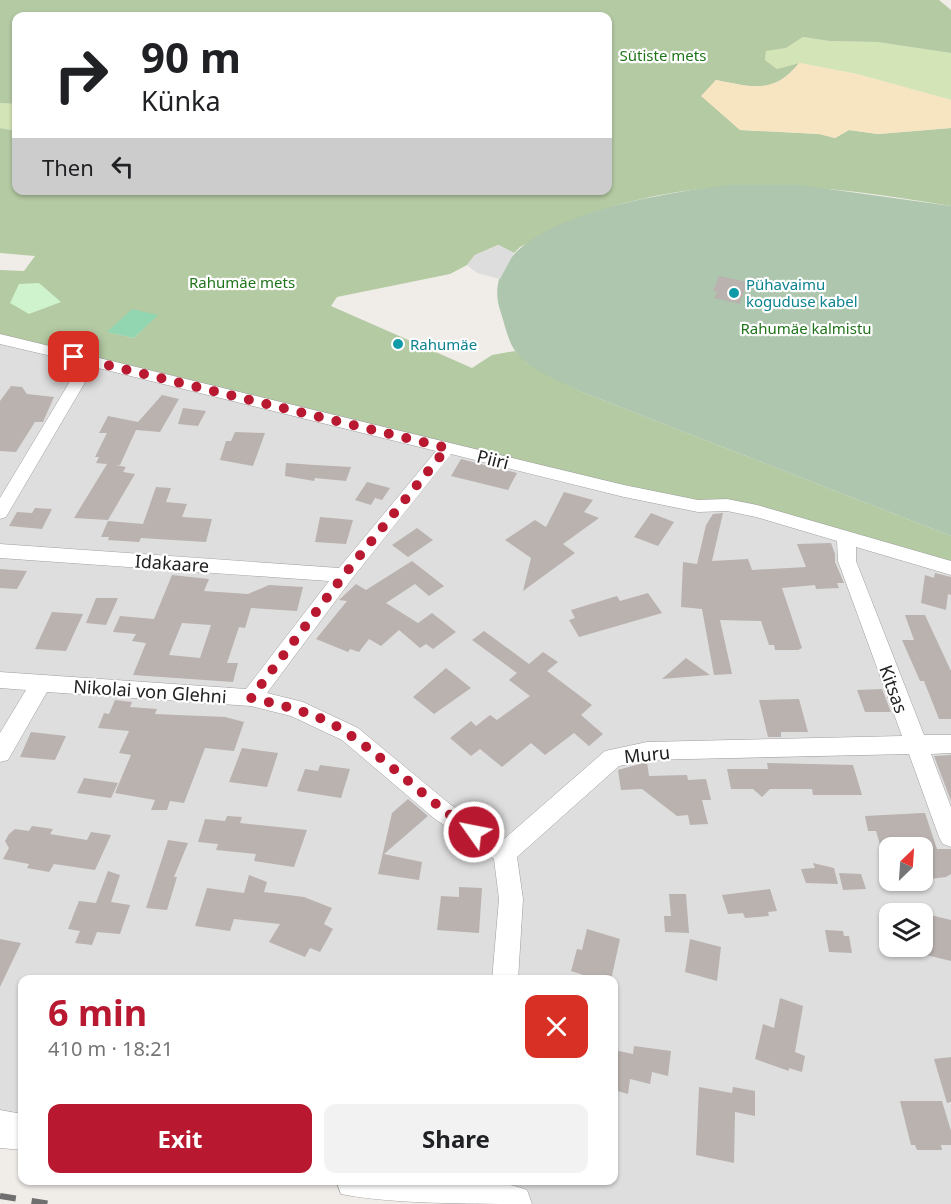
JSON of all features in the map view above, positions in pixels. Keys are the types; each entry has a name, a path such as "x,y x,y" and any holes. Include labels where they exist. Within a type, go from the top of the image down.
{"street":[{"name":"Piiri","path":"0,339 629,492 698,506 727,504 757,511 951,568"},
{"path":"0,513 90,361"},
{"path":"251,698 344,575 447,448"},
{"name":"Kitsas","path":"846,538 847,561 951,837"},
{"name":"Idakaare","path":"0,551 344,575"},
{"name":"Nikolai von Glehni","path":"0,680 251,698 296,708 350,734 443,812 505,853"},
{"path":"0,753 41,683"},
{"name":"Muru","path":"505,853 613,759 647,752 951,744"},
{"path":"505,853 511,899 505,975"},
{"path":"0,1129 18,1131"},
{"path":"402,1185 497,1195"}],"shaded area":[{"path":"499,245 514,253 500,279 477,273 467,265 475,255"},
{"path":"0,339 727,505 951,568 951,1204 513,1204 382,1185 618,1185 618,975 18,975 18,1131 0,1129"}],"green space":[{"name":"Rahumäe mets","path":"0,0 939,0 951,10 951,53 877,42 829,41 803,37 786,48 766,51 765,60 777,69 799,63 781,80 762,86 751,86 716,80 702,96 740,130 820,134 835,138 849,130 878,134 951,128 951,206 860,192 816,188 772,186 685,191 640,199 595,212 520,247 514,253 498,245 475,255 467,265 450,274 337,297 331,306 472,368 492,355 515,351 527,363 582,392 951,536 951,568 757,511 698,506 0,339 0,270 24,271 35,256 0,253 0,128 12,130 12,195 612,195 612,12 12,12 12,104 0,103","holes":["157,315 134,338 108,332"]},
{"path":"803,37 829,41 877,42 951,53 951,100 857,74 799,63 777,69 765,60 766,50 786,48"},
{"path":"0,103 12,104 12,130 0,128"},
{"name":"Rahumäe kalmistu","path":"729,185 800,185 951,206 951,536 582,392 529,365 513,348 501,313 499,281 514,254 543,233 580,216 664,195"},
{"path":"39,283 61,302 29,314 10,303 19,284"},
{"path":"132,309 158,315 134,338 107,332"}],"sand":[{"path":"799,63 857,74 951,100 951,128 878,134 849,130 835,138 819,134 740,130 701,96 716,80 751,86 771,84 790,73"}],"building":[{"path":"719,276 747,282 740,304 714,298 717,292 713,291"},
{"path":"11,386 22,387 27,394 54,397 43,422 35,422 16,452 0,451 0,401"},
{"path":"162,395 179,399 160,432 136,430 120,465 116,465 126,467 123,472 135,474 108,520 74,518 107,464 96,463 99,457 95,457 107,433 99,433 108,416 138,422"},
{"path":"183,408 206,411 198,426 178,424"},
{"path":"235,432 265,433 253,466 220,460 226,441 231,441"},
{"path":"461,459 517,473 508,490 451,476"},
{"path":"286,463 351,467 346,481 315,478 314,481 285,476"},
{"path":"367,482 390,488 382,500 375,498 371,505 355,500"},
{"path":"156,487 171,488 166,502 187,504 182,517 212,519 206,542 141,538 139,542 108,540 109,537 101,537 108,521 143,524"},
{"path":"564,492 593,500 584,512 599,518 563,544 575,553 523,591 531,558 505,540 535,520 546,527"},
{"path":"35,508 52,509 42,529 9,526 17,512 32,513"},
{"path":"651,513 674,522 658,546 634,537"},
{"path":"723,513 712,561 748,559 752,570 806,567 797,544 831,543 835,562 844,583 837,583 839,588 816,589 815,585 782,588 802,648 798,650 775,650 774,645 769,645 761,621 720,620 732,674 714,675 702,609 681,607 683,562 697,564 706,525 713,514"},
{"path":"320,517 353,520 346,544 315,542"},
{"path":"417,528 433,540 408,557 392,545"},
{"path":"412,561 444,586 429,596 415,584 386,603 418,623 432,613 456,632 433,649 426,644 420,648 399,630 381,646 369,639 359,652 350,649 348,652 316,639 347,601 339,600 356,584 366,590"},
{"path":"0,569 27,571 17,589 0,588"},
{"path":"935,573 951,577 951,595 948,594 946,610 921,603 925,575 934,578"},
{"path":"172,575 209,579 204,591 248,594 269,585 303,587 297,611 251,608 245,628 239,627 227,663 238,663 233,682 133,675 146,643 132,641 136,634 113,632 120,616 154,619","holes":["182,623 211,625 200,658 169,655"]},
{"path":"648,593 662,613 579,637 569,620 575,618 571,610 617,596 620,601"},
{"path":"96,598 118,598 106,625 86,623"},
{"path":"52,612 83,614 66,651 35,649"},
{"path":"905,615 925,615 951,671 951,719 939,719 924,681 920,681 902,640 914,640"},
{"path":"484,631 529,664 543,652 558,662 547,671 592,705 581,715 603,734 589,746 574,733 545,755 531,743 502,767 480,749 471,756 450,738 471,721 476,726 490,715 497,720 530,696 509,680 517,673 472,640"},
{"path":"686,658 710,675 662,679"},
{"path":"446,668 471,688 434,714 413,697"},
{"path":"882,689 891,712 865,712 857,690"},
{"path":"799,699 808,732 781,732 781,737 768,737 759,700"},
{"path":"115,700 132,702 130,707 157,709 155,714 225,717 244,722 234,751 205,748 184,803 170,801 167,810 151,810 155,800 115,793 131,755 119,753 129,731 98,728 104,713 109,714"},
{"path":"31,732 66,736 55,760 20,757"},
{"path":"242,748 278,753 267,787 229,782"},
{"path":"951,755 951,801 934,756"},
{"path":"647,762 649,776 687,775 688,780 706,779 711,800 702,800 708,824 690,825 688,815 677,816 642,789 621,790 618,770"},
{"path":"767,763 853,765 862,795 813,795 812,789 770,789 762,797 753,789 731,789 727,769 768,769"},
{"path":"320,765 350,769 341,798 297,791 305,769 318,771"},
{"path":"84,778 118,783 111,798 77,793"},
{"path":"408,799 428,816 384,854 422,862 419,880 378,874 392,813"},
{"path":"925,813 933,837 879,837 879,841 876,831 868,831 865,816"},
{"path":"227,816 242,817 240,823 307,830 294,867 254,861 256,854 216,850 218,844 198,842 205,819 225,821"},
{"path":"32,826 53,829 50,834 87,840 91,832 111,835 95,870 54,864 49,872 27,868 29,864 3,859 9,848 5,841 9,834 15,829 29,831"},
{"path":"933,837 937,849 951,849 951,874 933,879"},
{"path":"168,840 188,843 174,877 177,877 167,910 146,908"},
{"path":"813,863 834,868 838,884 806,883 801,869 815,868"},
{"path":"108,871 120,875 111,902 130,905 120,934 97,932 92,945 75,943 80,931 68,929 79,901 96,903"},
{"path":"839,873 861,874 866,889 843,890"},
{"path":"249,875 267,882 264,892 304,897 332,908 324,924 333,929 320,952 310,948 305,957 269,942 280,924 234,919 230,931 195,926 207,888 244,893"},
{"path":"459,887 482,888 479,933 437,930 441,896 459,897"},
{"path":"770,889 777,911 768,912 769,916 745,918 743,913 728,914 722,895"},
{"path":"669,894 686,894 689,933 665,932 664,916 671,916"},
{"path":"933,916 951,920 951,961 933,957"},
{"path":"587,929 620,939 612,975 583,975 571,971 577,949 582,950"},
{"path":"825,930 843,931 844,936 849,936 852,953 829,952"},
{"path":"0,939 21,943 0,987"},
{"path":"690,939 721,947 717,981 685,972"},
{"path":"780,998 803,1006 795,1052 805,1056 802,1072 789,1068 789,1071 755,1059 763,1024 774,1028"},
{"path":"634,1046 671,1051 668,1076 652,1072 650,1084 630,1079 628,1094 618,1091 618,1051 633,1054"},
{"path":"951,1057 951,1102 947,1103 934,1059"},
{"path":"699,1087 732,1093 733,1087 755,1091 755,1116 735,1112 734,1163 696,1155"},
{"path":"900,1101 942,1101 951,1131 951,1145 941,1145 942,1150 917,1150 915,1145 911,1145"}],"railway":[{"path":"0,1196 51,1204"}],"place":[{"name":"Pühavaimu koguduse kabel","path":"734,293"},
{"name":"Rahumäe","path":"398,344"}],"route":[{"path":"74,357 447,448 344,575 251,698 296,708 350,734 443,812 474,832"}],"park label":[{"name":"Sütiste mets","path":"663,55"}]}
